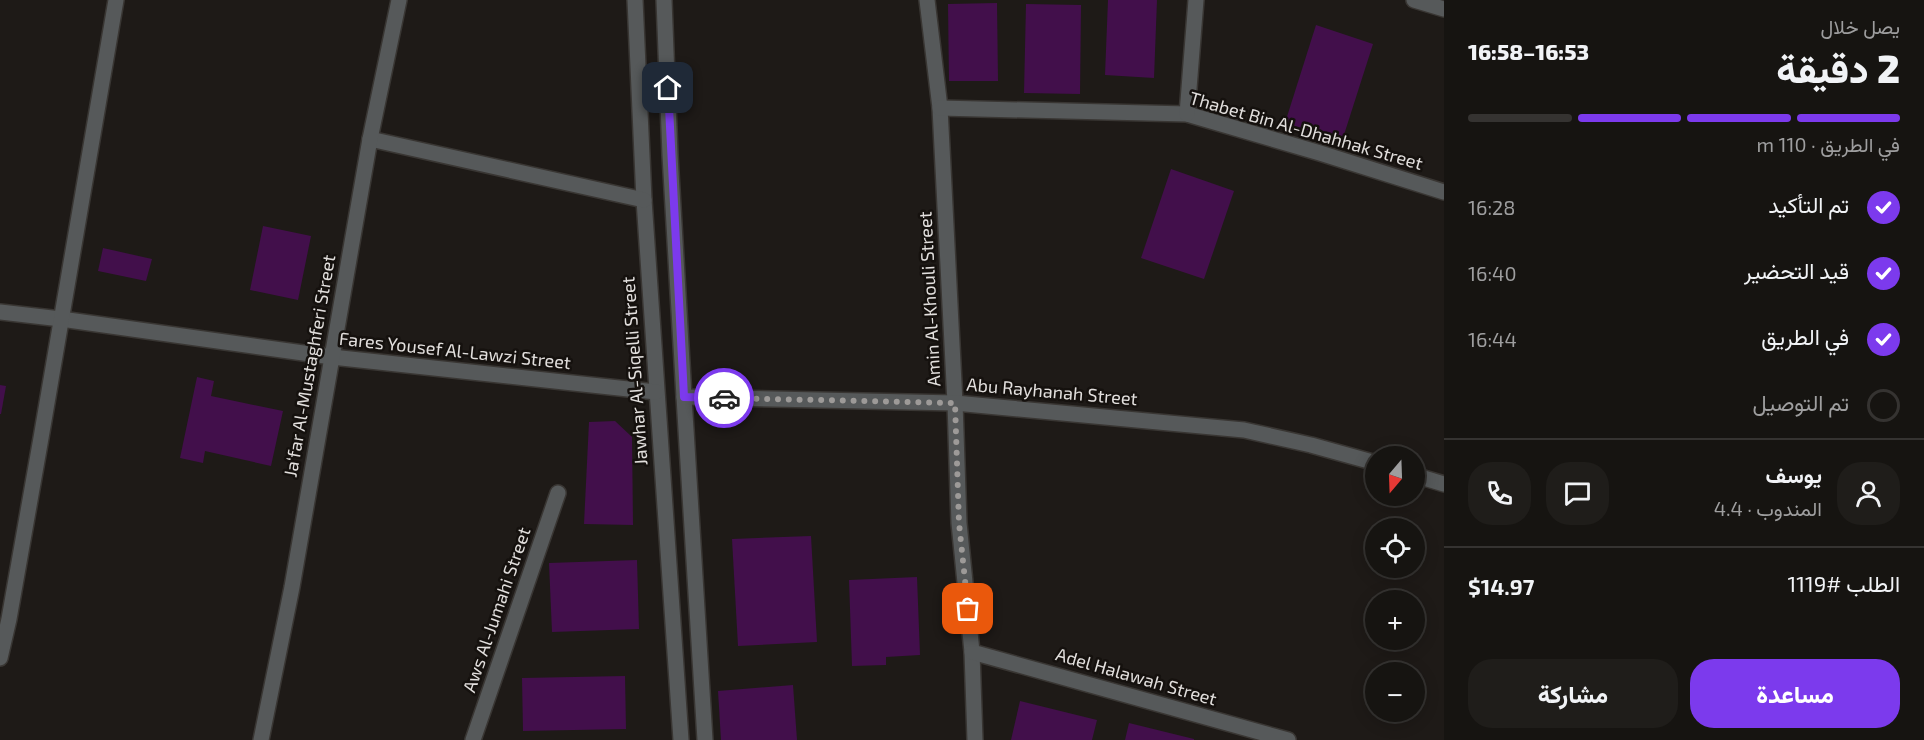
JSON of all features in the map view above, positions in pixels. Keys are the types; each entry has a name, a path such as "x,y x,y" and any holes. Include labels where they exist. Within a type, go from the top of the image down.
{"street":[{"path":"0,658 42,438 116,0"},
{"name":"Ja‘far Al-Mustaghferi Street","path":"261,740 292,587 370,139 399,0"},
{"name":"Jawhar Al-Siqelli Street","path":"635,0 644,200 681,740"},
{"path":"664,0 670,155 705,740"},
{"name":"Amin Al-Khouli Street","path":"927,0 940,108 959,523 972,652 975,740"},
{"path":"1187,114 1196,0"},
{"path":"1414,0 1444,9"},
{"name":"Thabet Bin Al-Dhahhak Street","path":"940,108 1187,114 1444,192"},
{"path":"370,139 644,200"},
{"name":"Fares Yousef Al-Lawzi Street","path":"0,312 332,357 656,392"},
{"name":"Abu Rayhanah Street","path":"684,397 955,403 1244,430 1365,460"},
{"path":"1425,478 1444,484"},
{"name":"Aws Al-Jumahi Street","path":"473,740 558,494"},
{"name":"Adel Halawah Street","path":"972,652 1288,740"}],"building":[{"path":"1108,0 1157,0 1154,78 1105,75"},
{"path":"997,3 998,81 949,81 948,4"},
{"path":"1026,4 1081,5 1080,94 1024,93"},
{"path":"1316,25 1373,44 1342,141 1285,123"},
{"path":"1171,169 1234,191 1204,279 1141,258"},
{"path":"263,226 311,236 298,300 250,290"},
{"path":"103,248 152,259 146,281 98,271"},
{"path":"197,377 214,381 211,396 283,411 271,466 205,451 203,463 180,458"},
{"path":"0,385 6,386 1,414 0,414"},
{"path":"615,421 632,437 633,525 584,524 589,422"},
{"path":"811,536 817,642 738,646 732,539"},
{"path":"637,560 639,629 552,632 549,563"},
{"path":"917,577 920,655 886,657 886,665 852,666 849,580"},
{"path":"625,676 626,729 523,731 522,678"},
{"path":"793,685 797,740 721,740 718,691"},
{"path":"1020,701 1097,720 1092,740 1011,740"},
{"path":"1129,723 1194,739 1194,740 1125,740"}],"way so far":[{"path":"724,398 955,403 959,523 968,609"}],"route":[{"path":"668,88 684,397 724,398"}]}
